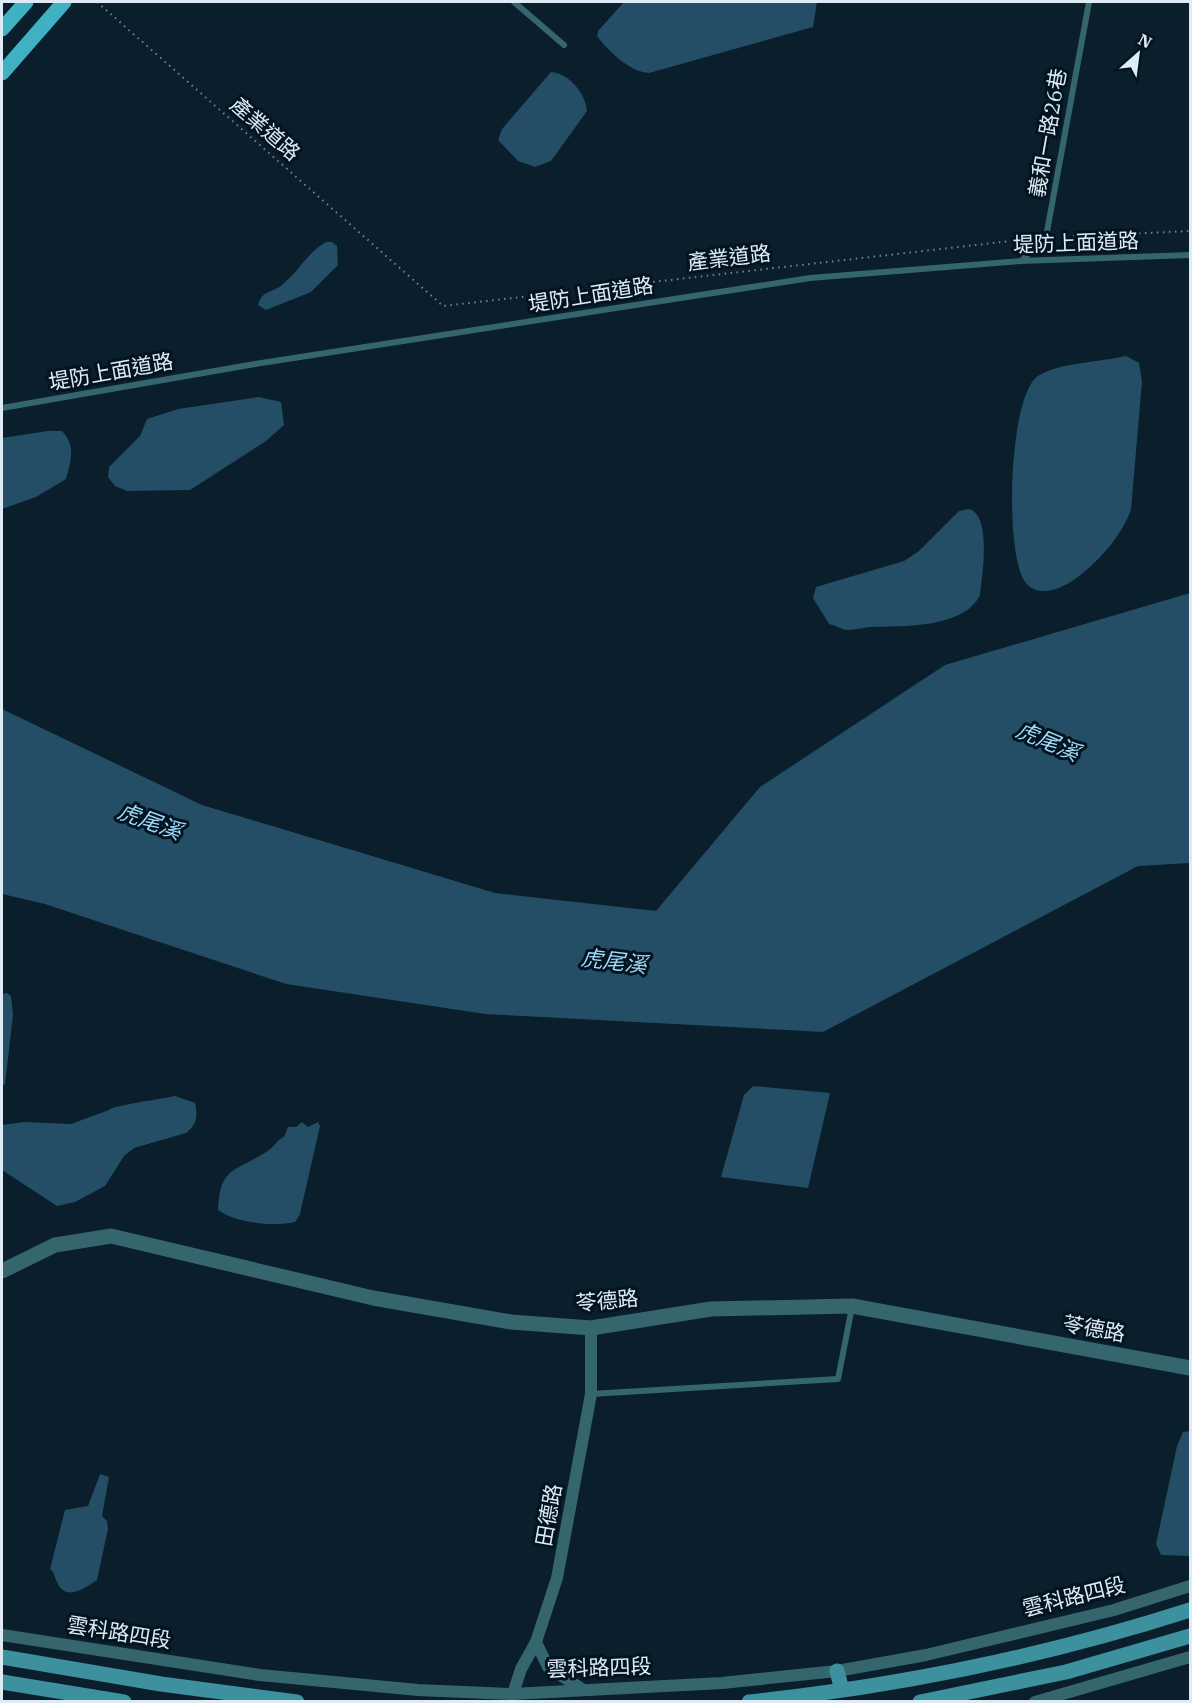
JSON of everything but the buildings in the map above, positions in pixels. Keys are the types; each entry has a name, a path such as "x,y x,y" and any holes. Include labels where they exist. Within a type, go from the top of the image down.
{"main road":[{"path":"2,29 26,2"},
{"path":"2,73 64,2"},
{"name":"雲科路四段","path":"749,1701 842,1690 986,1665 1065,1646 1191,1610"},
{"path":"920,1701 1066,1672 1191,1636"},
{"name":"雲科路四段","path":"2,1657 161,1684 297,1701"},
{"path":"837,1671 842,1690"},
{"path":"2,1682 124,1701"}],"street":[{"name":"苓德路","path":"2,1271 55,1245 111,1236 373,1298 511,1322 591,1328 711,1309 852,1306 1191,1368"},
{"name":"田德路","path":"512,1698 536,1642 557,1578 591,1394 591,1328"},
{"name":"雲科路四段","path":"2,1635 260,1675 512,1698 582,1689 722,1683 837,1671 926,1655 1103,1613 1191,1586"},
{"path":"536,1642 548,1667 582,1689"},
{"path":"1035,1701 1191,1657"}],"lane":[{"path":"514,2 564,45"},
{"name":"義和一路26巷","path":"1046,237 1089,2"},
{"path":"1020,261 1046,237"},
{"name":"堤防上面道路","path":"2,408 255,364 799,280 1020,261 1191,255"},
{"path":"591,1394 838,1379 852,1306"}],"path":[{"name":"產業道路","path":"97,2 443,306 1046,237 1191,231"}],"water":[{"path":"624,2 817,2 813,27 649,73 627,65 613,54 597,36 598,31"},
{"path":"551,72 570,80 580,91 587,111 551,161 535,167 518,161 498,140 502,129"},
{"path":"326,242 332,242 337,246 338,265 311,292 266,310 258,305 262,297 282,285 314,251"},
{"path":"1126,356 1139,363 1142,382 1131,509 1117,537 1087,570 1060,588 1038,591 1026,583 1019,567 1014,542 1012,511 1015,443 1020,413 1028,390 1038,376 1056,368"},
{"path":"259,397 281,402 284,425 266,441 190,490 127,491 115,486 108,477 109,467 140,436 147,419 178,409"},
{"path":"62,431 69,442 71,459 66,479 36,497 2,509 2,438"},
{"path":"969,509 981,522 984,547 980,595 972,606 946,620 930,623 846,630 829,624 813,598 816,587 904,561 919,551 959,511"},
{"name":"虎尾溪","path":"1190,593 1190,863 1138,866 823,1032 485,1014 286,984 45,904 2,894 2,709 202,805 495,893 656,911 760,787 945,665"},
{"path":"7,993 11,996 13,1015 5,1084 2,1086 2,994"},
{"path":"753,1086 830,1093 808,1188 721,1177 744,1095"},
{"path":"175,1096 195,1103 196,1120 190,1130 134,1148 124,1156 105,1186 75,1202 57,1206 2,1170 2,1125 24,1122 71,1124 120,1106"},
{"path":"302,1122 308,1127 318,1122 320,1126 300,1214 295,1222 255,1223 235,1218 218,1210 222,1185 231,1172 269,1150 284,1137 288,1127 296,1127"},
{"path":"1190,1431 1190,1556 1161,1555 1156,1544 1177,1446 1183,1432"},
{"path":"100,1474 109,1477 102,1516 107,1521 108,1529 97,1580 76,1592 66,1592 61,1588 50,1569 65,1510 88,1506"}]}
